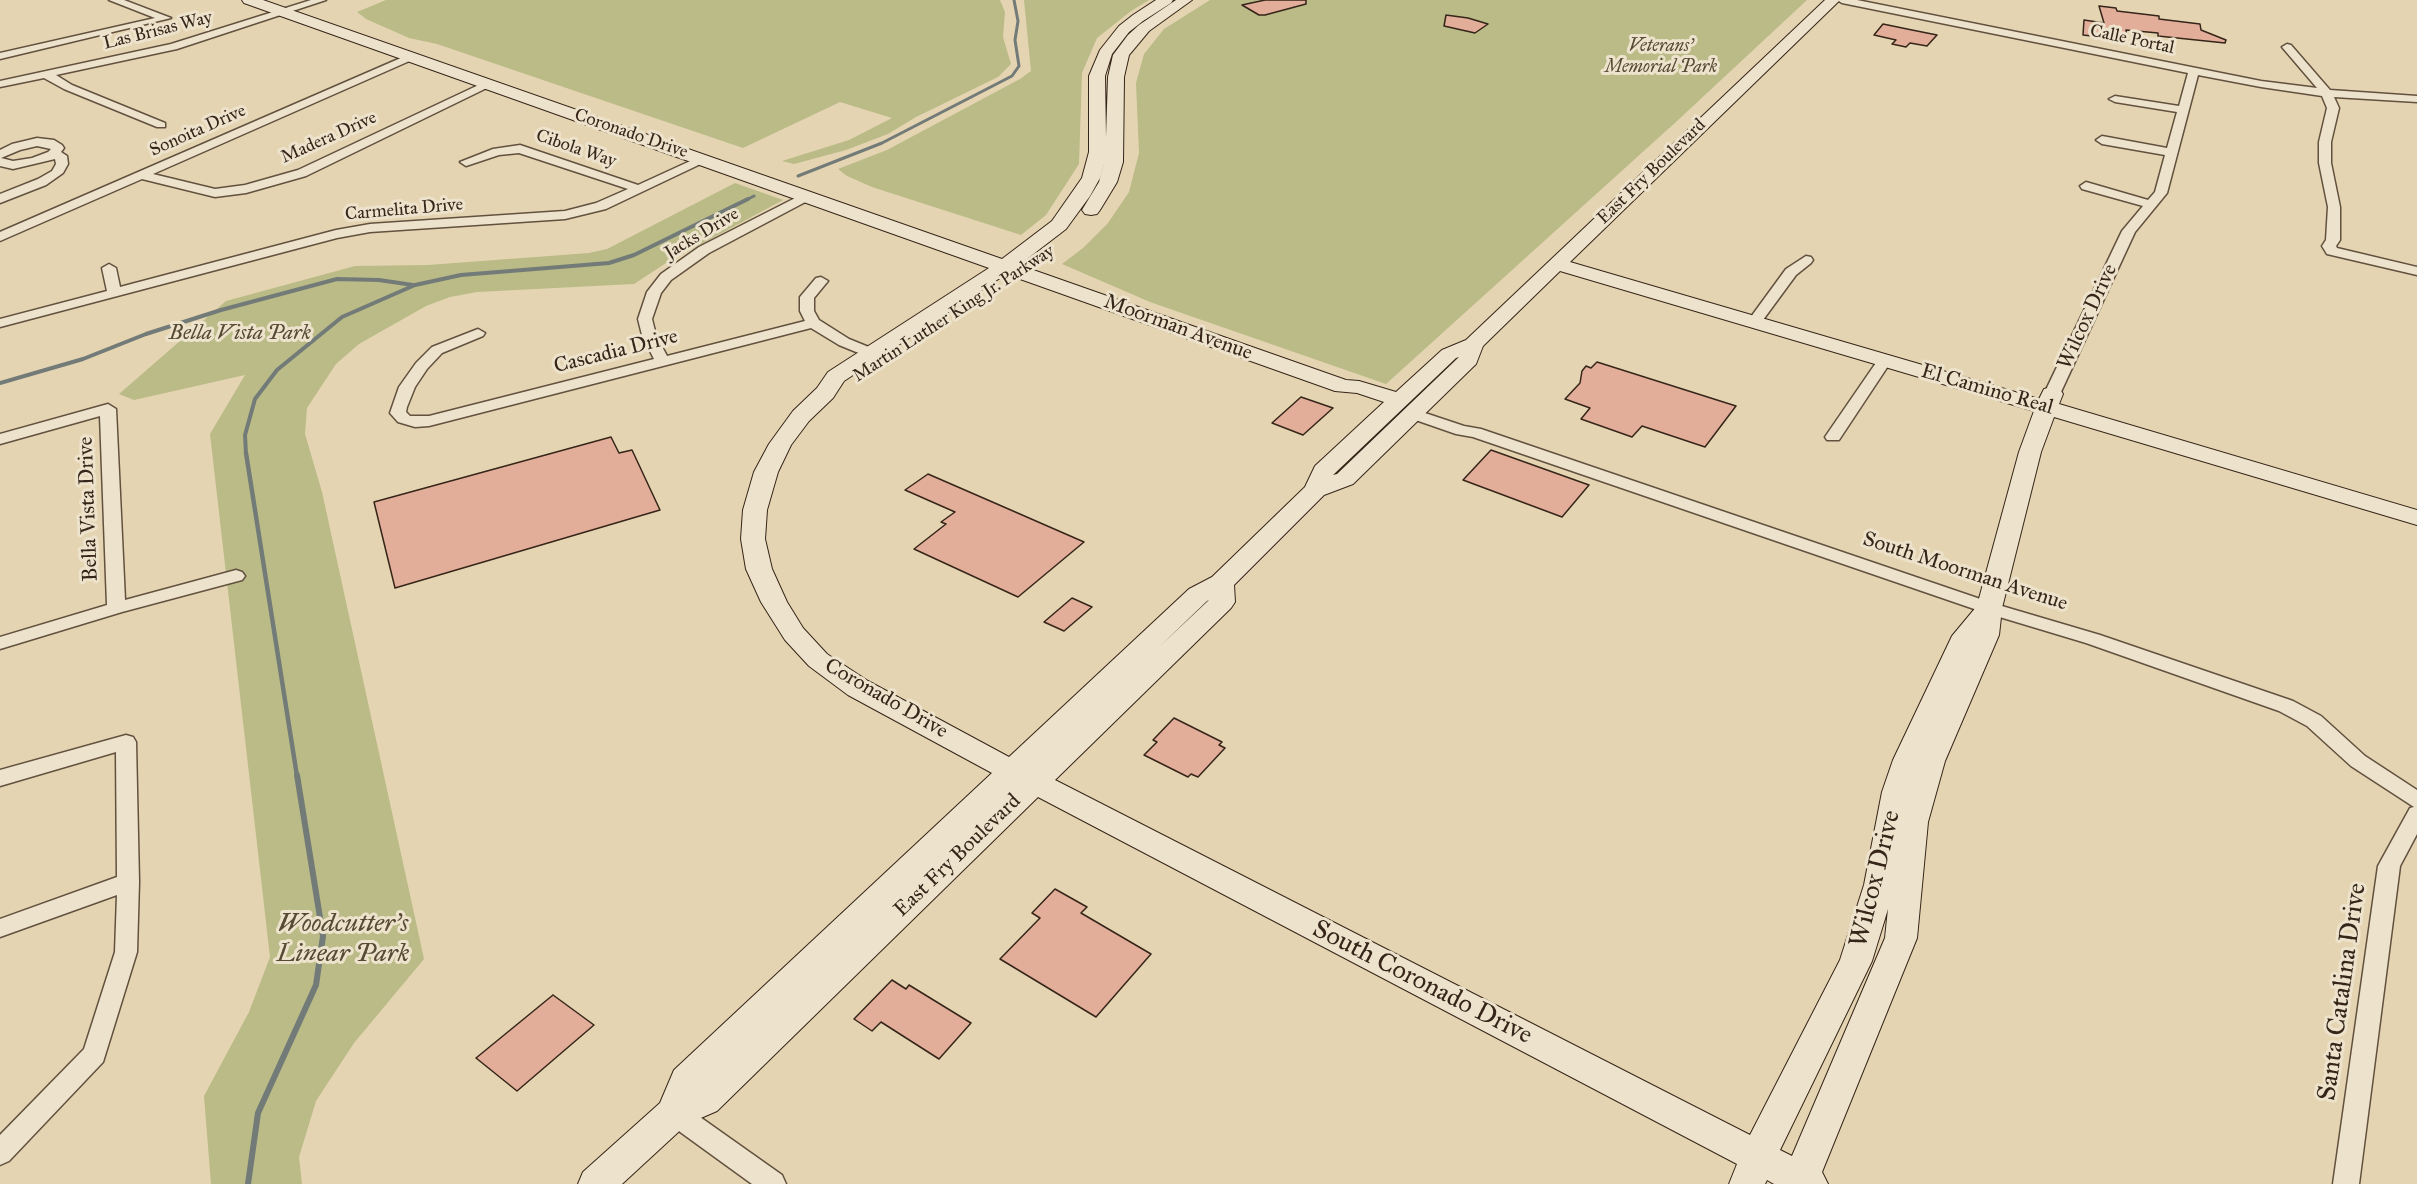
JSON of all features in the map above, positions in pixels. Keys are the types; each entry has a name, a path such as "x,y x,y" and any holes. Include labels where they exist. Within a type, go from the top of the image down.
{"street":[{"path":"0,55 166,18 114,0"},
{"name":"Coronado Drive","path":"249,0 1014,268"},
{"name":"Las Brisas Way","path":"0,84 174,47 321,0"},
{"name":"Martin Luther King Jr. Parkway","path":"825,393 854,381 1014,268 1059,225 1081,196 1091,178 1098,152 1097,76 1105,53 1112,42 1131,23 1166,0"},
{"name":"Martin Luther King Jr. Parkway","path":"825,393 836,377 871,353 1070,236 1093,207 1108,182 1114,162 1116,77 1121,56 1144,27 1185,0"},
{"name":"East Fry Boulevard","path":"1316,490 1345,480 1449,354 1473,344 1833,0"},
{"name":"Calle Portal","path":"1842,0 2261,84 2327,93 2417,99"},
{"path":"2287,47 2327,93 2333,108 2325,142 2325,163 2334,207 2333,240 2329,246 2332,251 2417,272"},
{"name":"Sonoita Drive","path":"0,237 410,57"},
{"name":"Wilcox Drive","path":"1803,1182 1901,938 1913,822 1931,761 1986,635 1989,608 2031,452 2049,401 2129,231 2161,193 2194,71"},
{"path":"45,74 68,87 161,125"},
{"name":"Madera Drive","path":"141,175 215,193 246,189 302,173 489,84"},
{"path":"2115,99 2183,111"},
{"path":"2102,140 2172,153"},
{"path":"0,155 15,147 38,142 50,142 58,148 52,154 35,161 13,165 0,162"},
{"name":"Cibola Way","path":"466,162 496,152 520,149 639,189"},
{"path":"0,199 42,182 57,173 62,164 61,156 52,154"},
{"name":"Carmelita Drive","path":"0,323 336,234 370,228 564,215 602,206 703,160"},
{"path":"2086,186 2152,205"},
{"name":"Jacks Drive","path":"663,362 649,334 645,319 648,305 660,284 682,264 704,250 807,196"},
{"name":"El Camino Real","path":"1561,259 2049,401 2417,518"},
{"path":"1760,316 1791,272 1806,260"},
{"path":"109,268 114,293"},
{"name":"Moorman Avenue","path":"1014,268 1343,386 1359,387 1406,407"},
{"path":"821,281 807,297 807,311 813,323 844,342 871,353"},
{"name":"El Camino Real","path":"1760,316 1885,360 2259,454 2417,506"},
{"name":"Cascadia Drive","path":"478,333 437,350 421,366 407,387 398,413 404,419 415,422 429,421 813,323"},
{"name":"East Fry Boulevard","path":"596,1184 674,1113 705,1100 1023,777 1222,602 1221,584 1316,490 1323,471 1378,419 1429,398 1469,360 1473,344"},
{"path":"1833,437 1885,360"},
{"name":"Moorman Avenue","path":"1343,386 1351,394 1377,405 1380,413 1378,419"},
{"name":"Coronado Drive","path":"825,393 801,416 780,444 766,472 755,510 753,540 759,569 774,602 794,634 818,660 858,688 1023,777"},
{"name":"South Moorman Avenue","path":"1429,398 1433,408 1443,415 1468,424 1475,432"},
{"name":"South Moorman Avenue","path":"1406,407 1462,431 1475,432 1989,608 2093,639 2286,706 2314,721 2358,761 2417,800"},
{"name":"Bella Vista Drive","path":"0,439 108,409 116,608"},
{"path":"0,643 116,608 236,576"},
{"name":"Wilcox Drive","path":"1753,1170 1856,961 1880,885 1897,792 1907,760 1965,636 1989,608"},
{"path":"0,778 126,742 128,882 126,952 94,1055 0,1153"},
{"name":"South Coronado Drive","path":"1023,777 1753,1170 1803,1182"},
{"name":"Santa Catalina Drive","path":"2346,1184 2389,866 2417,814"},
{"path":"0,928 128,882"},
{"path":"674,1113 772,1184"}],"green space":[{"path":"386,0 1000,0 1005,12 1003,37 1011,64 998,77 916,117 888,134 846,150 794,164 782,161 849,140 892,118 840,102 743,148 437,44 409,38 366,19 357,12"},
{"path":"1024,0 1149,0 1097,38 1082,73 1079,164 1046,215 1021,235 872,187 847,176 838,169 887,150 1031,71"},
{"name":"Veterans' Memorial Park","path":"1210,0 1807,0 1386,384 1150,302 1062,264 1083,248 1108,223 1129,192 1139,153 1136,83 1144,54 1164,29"},
{"name":"Woodcutter's Linear Park","path":"735,183 783,200 666,263 634,284 477,292 450,297 426,306 359,344 336,364 307,408 305,434 322,492 424,959 354,1043 316,1101 299,1157 302,1184 211,1184 204,1096 249,1012 270,957 210,434 245,375 134,400 119,394 226,301 355,266 428,265 589,253 607,249"}],"building":[{"path":"1265,0 1306,0 1306,4 1265,15 1259,15 1242,5"},
{"path":"2099,6 2116,8 2117,11 2159,16 2159,19 2200,24 2201,30 2226,40 2225,43 2126,30 2127,40 2083,35 2084,20 2104,23"},
{"path":"1446,15 1488,24 1475,33 1444,26"},
{"path":"1883,24 1937,35 1927,46 1910,43 1906,47 1892,44 1896,40 1874,35"},
{"path":"1597,362 1736,406 1705,447 1642,426 1632,437 1581,419 1590,408 1565,399 1580,383 1582,371 1586,366 1591,368"},
{"path":"1301,397 1333,408 1303,435 1272,423"},
{"path":"611,437 619,453 632,450 660,510 395,588 374,502"},
{"path":"1491,450 1589,485 1562,517 1463,480"},
{"path":"928,474 1084,542 1018,597 914,549 946,524 941,522 955,512 905,490"},
{"path":"1072,598 1092,607 1064,631 1044,622"},
{"path":"1174,718 1222,742 1219,745 1225,748 1198,777 1191,774 1188,777 1144,755 1157,742 1153,740"},
{"path":"1055,889 1087,907 1081,913 1151,954 1096,1017 1000,959 1040,918 1032,913"},
{"path":"892,980 906,989 909,985 971,1023 939,1059 881,1022 872,1031 854,1019"},
{"path":"553,995 594,1025 517,1091 476,1058"}],"waterway":[{"path":"798,176 882,143 1012,76 1019,66 1015,40 1018,21 1014,0"},
{"path":"748,199 754,196"},
{"path":"246,454 245,435 255,399 277,370 342,317 415,285 461,275 609,263 634,255 748,199"},
{"path":"744,201 748,199"},
{"path":"0,383 83,359 146,334 221,310 337,279 379,280 413,285"},
{"path":"246,453 297,776"},
{"path":"248,1184 258,1113 316,985 323,936 297,775"}],"park label":[{"name":"Bella Vista Park","path":"240,334"}]}
